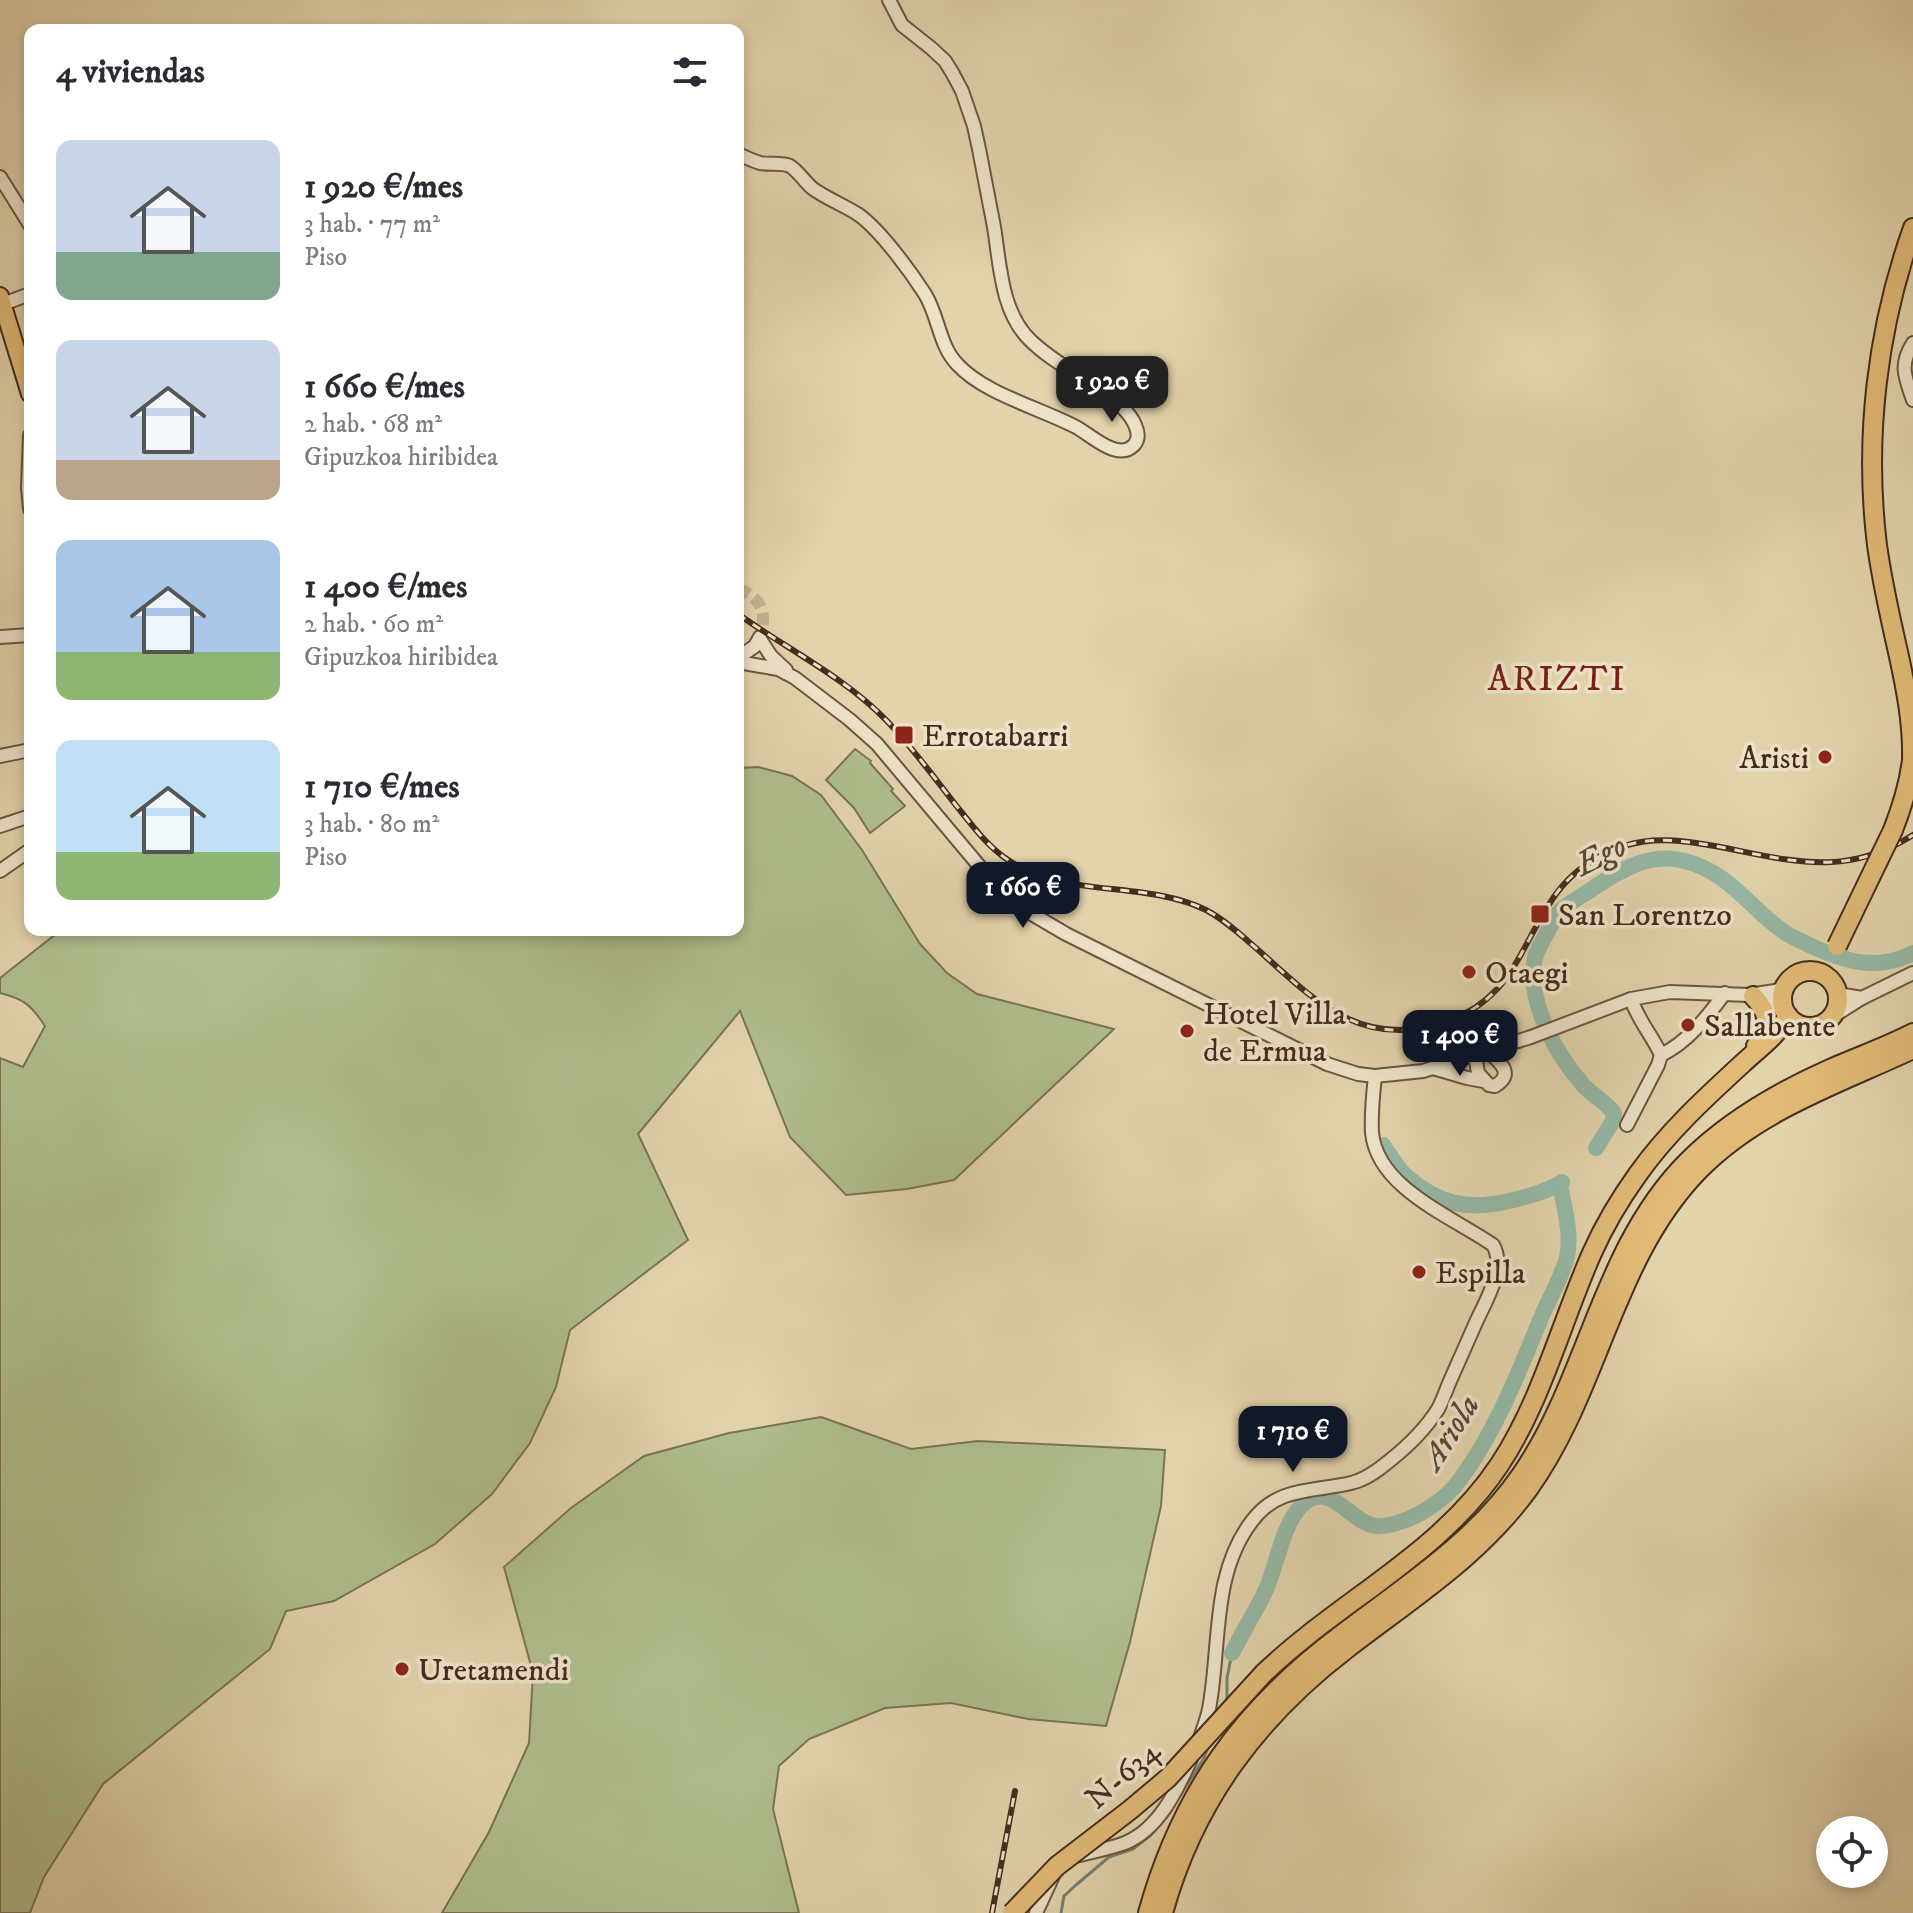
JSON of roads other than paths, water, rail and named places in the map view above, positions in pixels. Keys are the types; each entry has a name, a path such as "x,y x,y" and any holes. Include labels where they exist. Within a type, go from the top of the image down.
{"highway":[{"path":"1762,1047 1825,1023 1832,1017 1838,1002 1832,956 1893,830 1909,782 1912,739 1906,686 1877,544 1873,429 1882,344 1900,263 1913,228"},
{"path":"1742,1064 1778,1032 1786,1013 1783,994 1790,979 1832,956"},
{"path":"1806,971 1823,974 1831,979 1837,990"},
{"path":"1742,1064 1767,1027 1764,1011 1751,996"},
{"path":"1786,1013 1810,1027"},
{"path":"1148,1913 1174,1836 1191,1803 1212,1767 1248,1719 1301,1666 1468,1537 1521,1475 1546,1435 1664,1188 1686,1163 1727,1127 1790,1088 1913,1033"},
{"path":"1650,1222 1699,1170 1737,1138 1797,1101 1913,1049"},
{"name":"N-634","path":"1012,1913 1057,1866 1168,1778 1290,1648 1397,1568 1459,1515 1500,1464 1517,1434 1593,1250 1614,1211 1664,1141 1742,1064"},
{"path":"1163,1913 1188,1840 1224,1775 1260,1728 1311,1677 1477,1548 1508,1516 1530,1487 1578,1403 1625,1267"}],"main road":[{"path":"2,300 5,332 24,379"}],"street":[{"path":"744,157 759,163 790,166 812,188 859,215 871,226 918,283 931,304 945,347 956,364 967,373 995,390 1075,426 1111,448 1122,451 1136,443 1137,429 1123,409 1046,354 1018,325 1005,291 979,149 962,91 945,61 902,25 889,0"},
{"path":"0,177 24,215"},
{"path":"2,300 24,295"},
{"path":"1913,343 1910,372 1913,400"},
{"path":"0,637 24,635"},
{"path":"744,655 761,640"},
{"path":"744,658 759,650 761,640"},
{"path":"761,640 776,661 877,744 991,880 1027,911 1066,934 1327,1064 1375,1076 1393,1076 1433,1068 1537,1035 1631,999 1670,992 1751,996 1773,1003 1786,1013"},
{"path":"744,646 750,650"},
{"path":"744,661 778,669 795,678"},
{"path":"0,756 24,751"},
{"path":"0,826 24,818"},
{"path":"0,871 24,854"},
{"path":"1832,1017 1913,973"},
{"path":"1751,996 1785,987"},
{"path":"1837,990 1862,998"},
{"path":"1627,1125 1661,1055 1686,1040 1725,993"},
{"path":"1631,999 1640,1021 1661,1055"},
{"path":"1433,1068 1495,1086 1504,1079 1521,1040"},
{"path":"1482,1053 1500,1062 1506,1073"},
{"path":"1482,1053 1478,1073 1483,1081"},
{"path":"1036,1913 1060,1865 1074,1856 1123,1844 1140,1836 1172,1796 1199,1742 1209,1710 1220,1611 1229,1564 1253,1520 1268,1505 1287,1494 1353,1483 1373,1474 1413,1441 1440,1405 1489,1293 1498,1265 1493,1245 1413,1195 1400,1184 1381,1159 1372,1135 1375,1076"}],"waterway":[{"name":"Ego","path":"1596,1148 1613,1121 1614,1113 1583,1085 1554,1043 1539,1009 1533,975 1537,951 1558,913 1605,880 1626,868 1649,861 1685,861 1729,883 1774,925 1822,951 1848,960 1873,963 1899,959 1913,953"},
{"name":"Ego","path":"1383,1145 1402,1172 1417,1185 1454,1203 1494,1204 1537,1194 1562,1182"},
{"name":"Ariola","path":"1232,1653 1269,1584 1289,1524 1302,1505 1312,1498 1322,1497 1331,1499 1367,1523 1376,1526 1395,1524 1424,1511 1448,1494 1472,1463 1505,1402 1565,1265 1568,1230 1560,1185"},
{"path":"1227,1702 1227,1678 1232,1653"},
{"path":"1181,1794 1209,1745"},
{"path":"1061,1913 1064,1896 1076,1885 1109,1857 1133,1849 1158,1826"}],"tunnel":[{"path":"744,592 753,597 761,608 763,621 760,637"}],"railway":[{"path":"744,618 835,677 871,705 905,741 979,834 1008,860 1055,880 1157,895 1206,910 1220,918 1318,1001 1362,1024 1386,1029 1413,1029 1442,1023 1485,1001 1512,970 1562,886 1586,865 1614,849 1647,841 1670,840 1792,860 1840,862 1888,849 1913,835"},
{"path":"992,1913 1015,1791"}],"place":[{"name":"Errotabarri","path":"904,735"},
{"name":"Aristi","path":"1825,757"},
{"name":"San Lorentzo","path":"1540,914"},
{"name":"Otaegi","path":"1469,972"},
{"name":"Sallabente","path":"1688,1025"},
{"name":"Hotel Villa de Ermua","path":"1187,1031"},
{"name":"Espilla","path":"1419,1272"},
{"name":"Uretamendi","path":"402,1669"}],"district":[{"name":"ARIZTI","path":"1557,677"}]}
